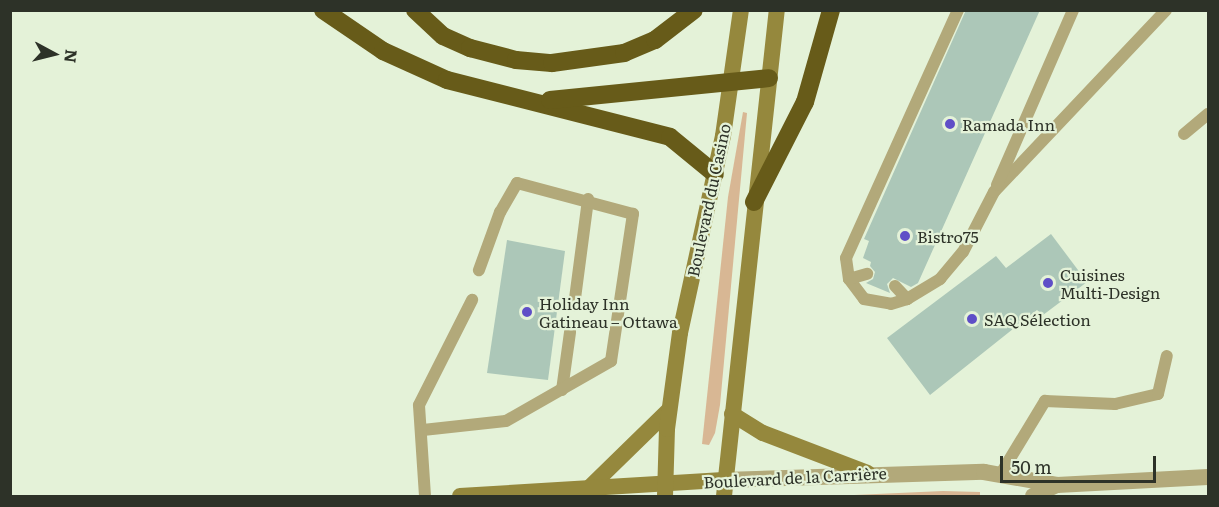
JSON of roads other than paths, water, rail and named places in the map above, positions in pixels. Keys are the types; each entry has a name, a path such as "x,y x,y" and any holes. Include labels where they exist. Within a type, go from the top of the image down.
{"highway":[{"path":"323,10 383,51 416,67 483,91 533,101 670,137 715,174"},
{"path":"415,10 443,36 470,48 508,59 552,63 624,53 655,40 694,10"},
{"path":"754,202 805,102 831,10"},
{"path":"533,101 732,84 769,78"}],"main road":[{"name":"Boulevard du Casino","path":"666,490 669,410 683,316 715,174 732,84 741,10"},
{"path":"724,488 777,10"},
{"path":"589,488 669,410"},
{"path":"732,414 763,433 868,473"},
{"name":"Boulevard de la Carrière","path":"460,496 589,488 666,490 724,488"}],"street":[{"name":"Boulevard de la Carrière","path":"724,488 868,473 1000,475 1057,485 1209,477"},
{"name":"Boulevard de la Carrière","path":"1033,496 1057,485"}],"lane":[{"path":"958,10 846,258 849,279 864,299 891,304 907,299 940,279 963,252 994,192 1073,10"},
{"path":"994,192 1161,12"},
{"path":"1184,134 1209,114"},
{"path":"423,430 506,421 611,362 633,214 588,200 517,183 500,212 479,270"},
{"path":"574,306 588,200"},
{"path":"849,279 867,274"},
{"path":"895,286 907,299"},
{"path":"425,496 423,430 419,405 472,300"},
{"path":"562,390 570,332"},
{"path":"1000,475 1045,401 1116,404 1158,394 1167,356"}],"place":[{"name":"Ramada Inn","path":"950,124"},
{"name":"Bistro75","path":"905,236"},
{"name":"Cuisines Multi-Design","path":"1048,283"},
{"name":"Holiday Inn Gatineau – Ottawa","path":"527,312"},
{"name":"SAQ Sélection","path":"972,319"}]}
